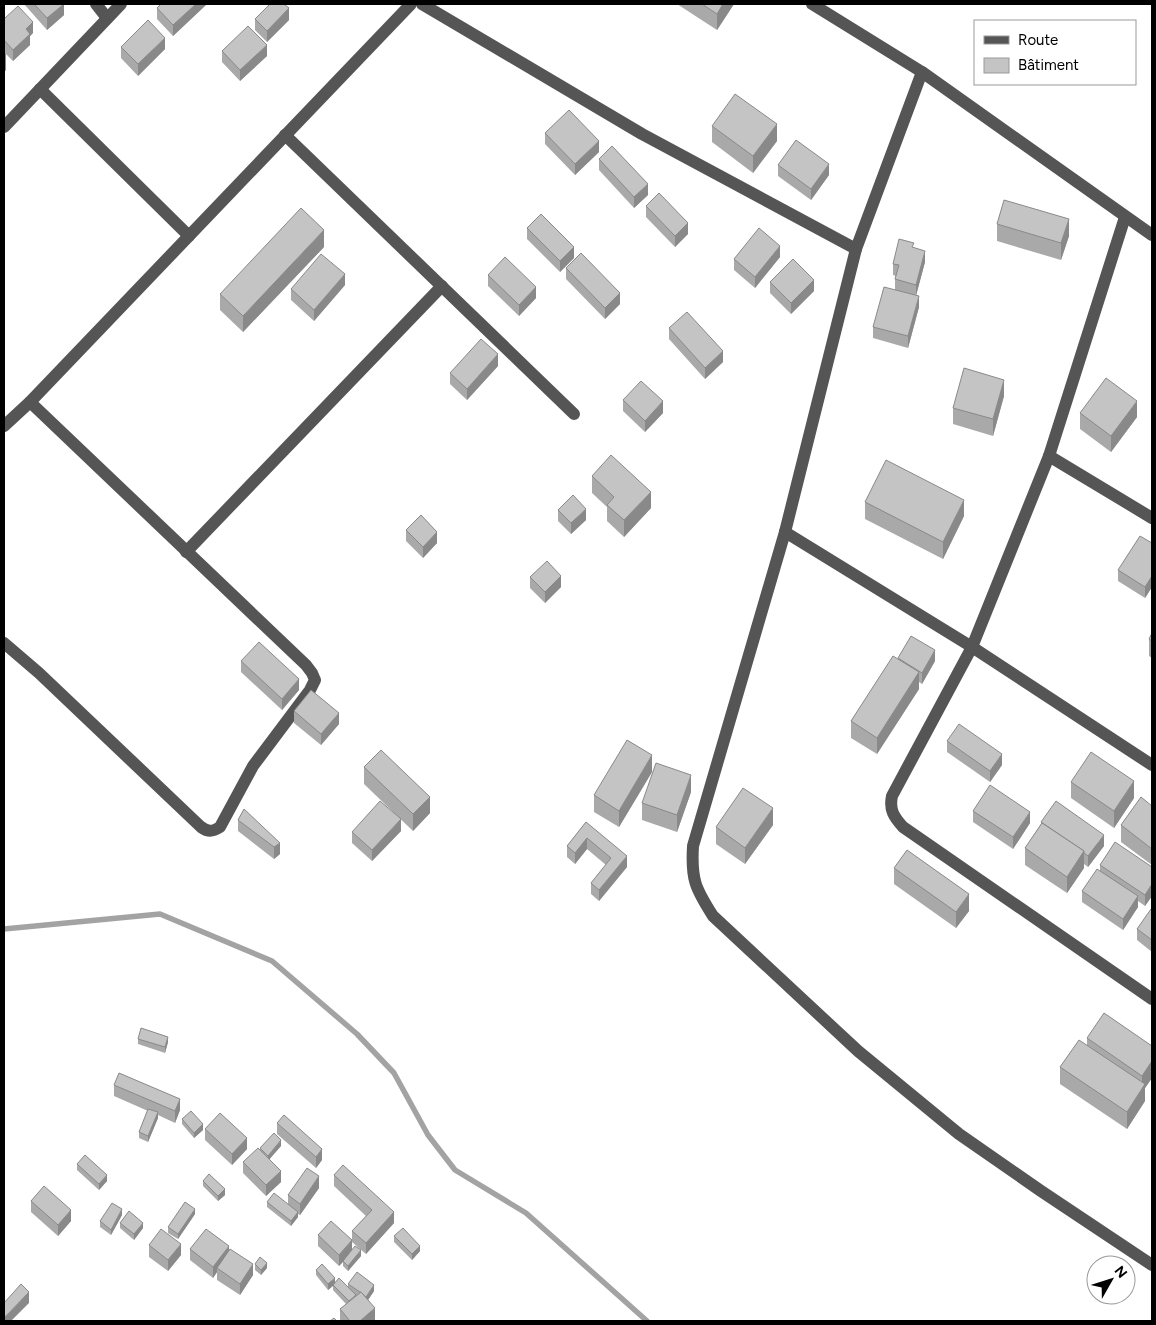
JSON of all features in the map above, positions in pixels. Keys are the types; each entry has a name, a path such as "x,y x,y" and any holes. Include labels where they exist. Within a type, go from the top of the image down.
{"street":[{"path":"96,4 107,18"},
{"path":"4,127 121,4"},
{"path":"4,426 30,402 411,4"},
{"path":"422,4 642,134 856,249"},
{"path":"812,4 922,72 1152,235"},
{"path":"922,72 856,249 785,532 693,846 692,869 699,894 713,916 858,1051 959,1134 1152,1265"},
{"path":"40,89 189,236"},
{"path":"285,135 574,414"},
{"path":"1125,217 1049,456 972,647 892,796 890,806 894,817 903,827 1152,999"},
{"path":"186,552 442,286"},
{"path":"4,643 39,673 207,831 214,831 220,827 253,766 310,690 315,680 306,665 30,402"},
{"path":"1049,456 1152,518"},
{"path":"785,532 972,647 1152,766"}],"building":[{"path":"34,4 64,4 47,18"},
{"path":"161,4 196,4 173,25 157,8"},
{"path":"270,4 284,4 289,8 267,31 255,19"},
{"path":"702,4 723,4 717,14"},
{"path":"18,6 33,22 26,29 30,34 13,50 4,40 4,19"},
{"path":"148,20 165,38 138,64 121,47"},
{"path":"248,26 267,45 240,70 222,51"},
{"path":"735,94 777,124 753,156 712,126"},
{"path":"569,110 599,141 575,164 545,133"},
{"path":"796,140 829,164 811,189 778,165"},
{"path":"612,146 648,184 634,197 599,159"},
{"path":"659,193 688,223 675,236 646,206"},
{"path":"1004,200 1069,219 1061,243 997,224"},
{"path":"301,208 324,230 243,316 220,294"},
{"path":"541,214 574,247 560,261 527,228"},
{"path":"759,228 780,246 755,277 734,259"},
{"path":"899,239 914,243 912,247 925,251 916,285 895,279 899,265 893,264"},
{"path":"581,253 620,293 605,308 566,268"},
{"path":"321,254 345,274 314,310 291,289"},
{"path":"505,257 536,287 519,305 488,275"},
{"path":"793,259 814,280 791,303 770,282"},
{"path":"884,287 919,296 908,336 873,327"},
{"path":"687,312 723,351 705,368 669,328"},
{"path":"481,339 498,354 467,389 450,373"},
{"path":"964,368 1004,380 993,419 953,408"},
{"path":"1106,378 1137,401 1111,436 1080,413"},
{"path":"641,381 663,401 645,421 623,400"},
{"path":"611,455 651,492 624,520 607,505 614,497 592,476"},
{"path":"886,460 964,500 943,542 865,502"},
{"path":"573,495 586,509 571,523 558,510"},
{"path":"421,515 437,532 423,547 406,530"},
{"path":"1140,536 1152,543 1152,576 1145,587 1118,570"},
{"path":"547,561 561,576 545,592 530,577"},
{"path":"911,636 935,650 922,673 898,658"},
{"path":"259,642 299,679 282,699 241,661"},
{"path":"893,656 919,672 877,738 851,721"},
{"path":"311,690 339,713 321,734 294,711"},
{"path":"959,724 1002,754 990,771 947,741"},
{"path":"627,740 652,755 619,811 594,795"},
{"path":"381,750 430,797 413,814 364,767"},
{"path":"1091,752 1134,781 1114,811 1071,782"},
{"path":"656,763 691,775 677,815 642,803"},
{"path":"990,785 1030,812 1013,837 973,811"},
{"path":"743,788 773,808 745,848 716,827"},
{"path":"1141,797 1152,806 1152,849 1121,825"},
{"path":"380,801 401,819 372,850 352,832"},
{"path":"1056,801 1104,835 1088,856 1084,851 1041,822"},
{"path":"244,809 280,843 274,847 238,820"},
{"path":"586,822 627,856 599,890 591,883 611,858 587,838 575,853 567,846"},
{"path":"1042,823 1084,851 1067,877 1025,848"},
{"path":"1115,842 1152,867 1152,884 1145,895 1100,865"},
{"path":"907,850 969,894 956,912 894,868"},
{"path":"1097,869 1138,896 1123,919 1082,891"},
{"path":"1152,910 1152,940 1137,929"},
{"path":"1104,1013 1152,1046 1152,1061 1142,1076 1087,1038"},
{"path":"141,1028 168,1037 165,1047 138,1039"},
{"path":"1079,1040 1145,1084 1127,1112 1060,1067"},
{"path":"119,1073 180,1099 175,1111 114,1085"},
{"path":"148,1109 158,1112 148,1136 139,1132"},
{"path":"191,1111 203,1124 194,1133 182,1119"},
{"path":"220,1113 247,1138 232,1154 205,1129"},
{"path":"284,1115 322,1149 316,1157 277,1123"},
{"path":"274,1133 281,1140 268,1156 260,1148"},
{"path":"258,1148 281,1171 266,1185 243,1162"},
{"path":"85,1155 107,1175 99,1184 77,1164"},
{"path":"343,1165 394,1212 366,1243 352,1231 372,1210 334,1175"},
{"path":"307,1168 319,1176 300,1204 288,1195"},
{"path":"209,1174 225,1189 218,1196 203,1181"},
{"path":"44,1186 71,1210 58,1225 31,1201"},
{"path":"274,1193 298,1212 291,1221 267,1202"},
{"path":"185,1202 195,1209 178,1234 168,1227"},
{"path":"112,1203 122,1209 111,1230 100,1221"},
{"path":"129,1211 143,1223 134,1234 120,1223"},
{"path":"331,1221 352,1240 339,1255 318,1235"},
{"path":"403,1228 420,1246 412,1254 394,1236"},
{"path":"161,1229 181,1244 168,1260 149,1245"},
{"path":"206,1229 229,1246 213,1267 190,1249"},
{"path":"355,1246 361,1250 348,1266 343,1261"},
{"path":"230,1249 253,1264 240,1284 217,1268"},
{"path":"260,1257 267,1263 261,1270 255,1264"},
{"path":"322,1264 335,1278 328,1284 316,1270"},
{"path":"357,1272 374,1285 366,1297 348,1284"},
{"path":"339,1278 356,1295 349,1301 333,1285"},
{"path":"21,1284 29,1292 4,1318 4,1303"},
{"path":"361,1292 375,1308 360,1321 350,1321 340,1309"}],"waterway":[{"path":"4,929 160,914 272,961 357,1034 394,1073 428,1135 455,1170 526,1213 647,1321"}]}
